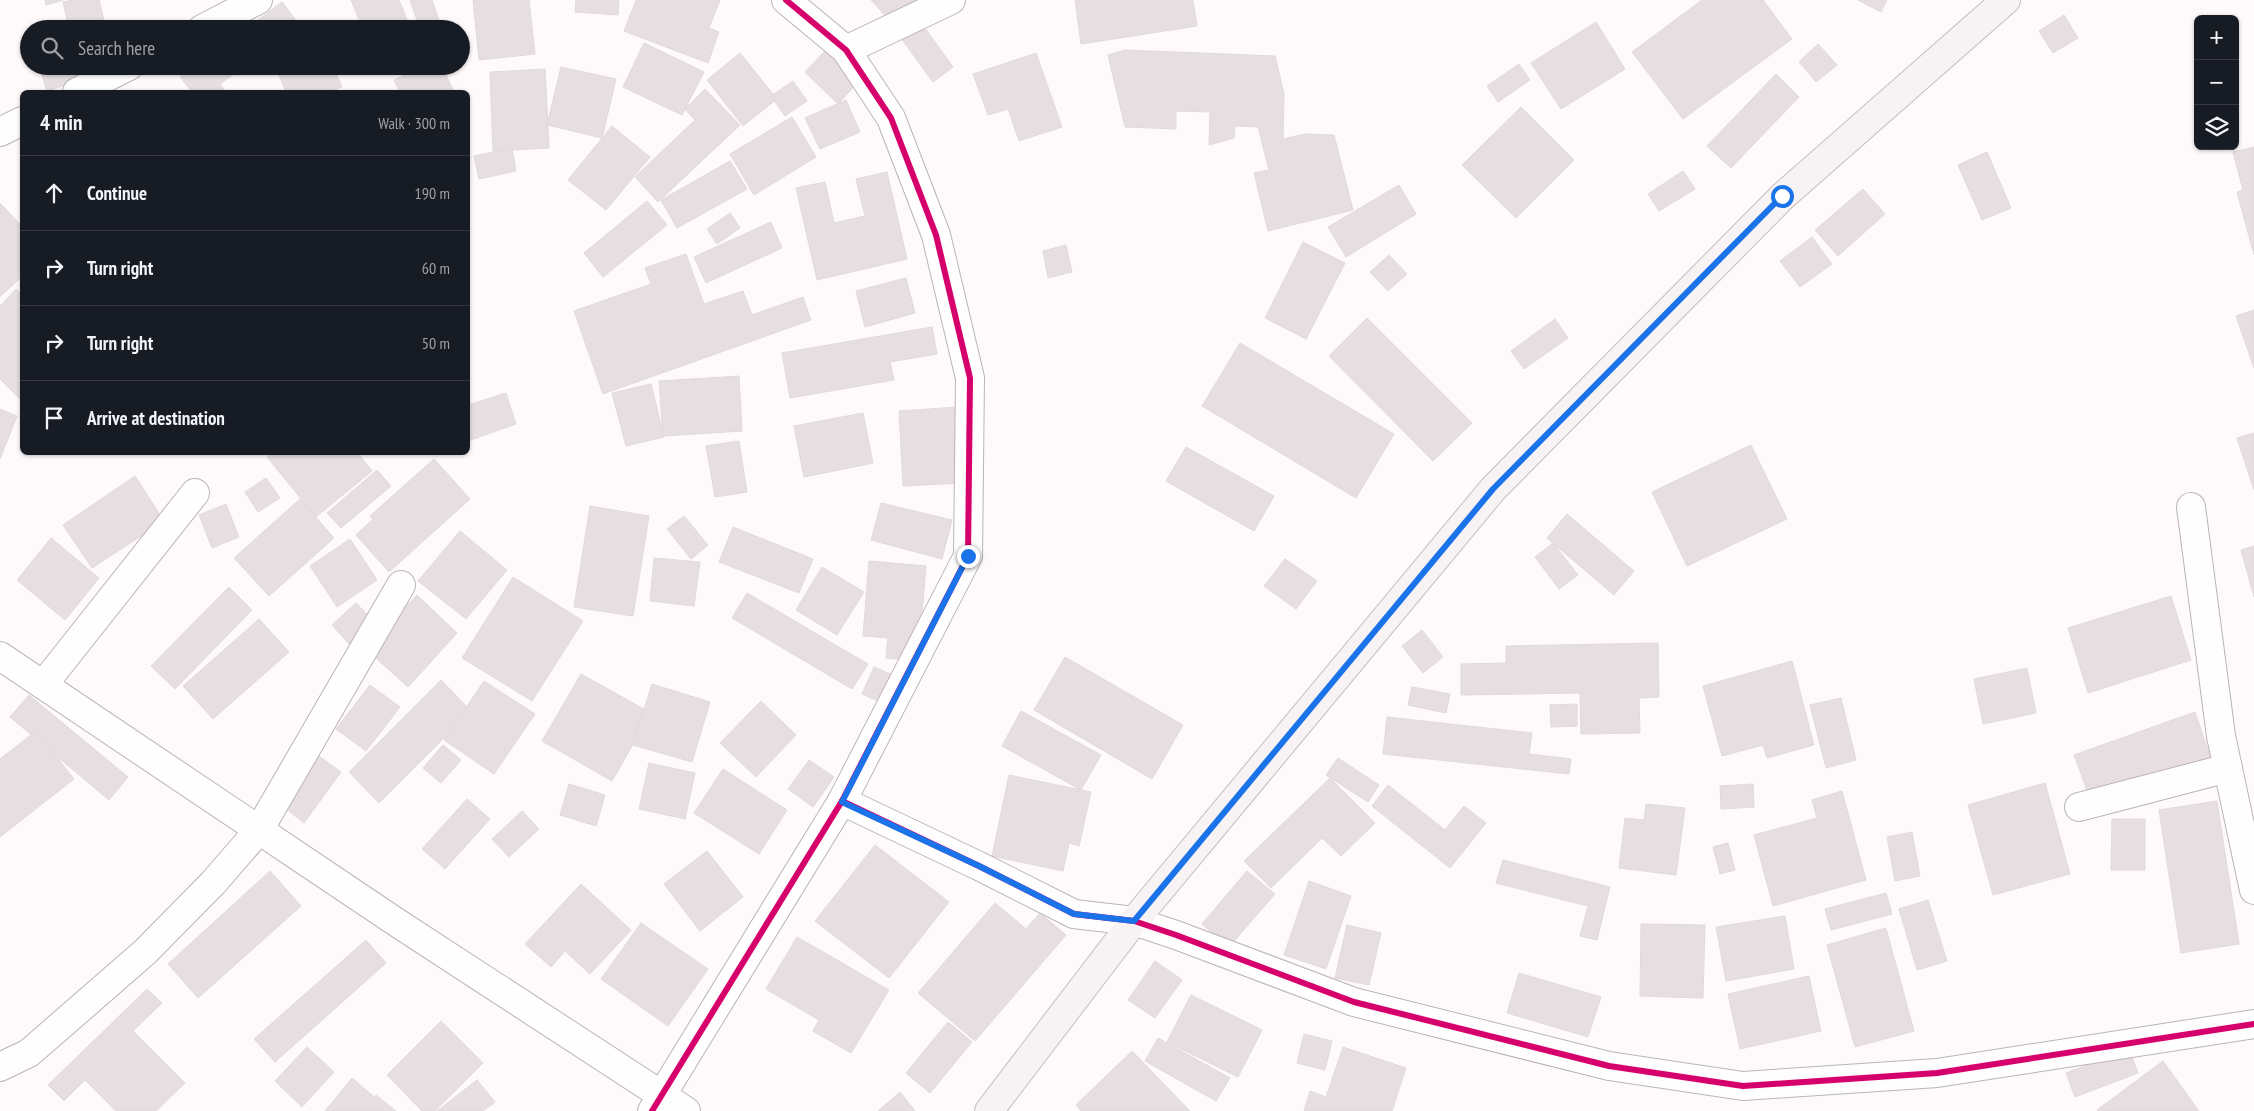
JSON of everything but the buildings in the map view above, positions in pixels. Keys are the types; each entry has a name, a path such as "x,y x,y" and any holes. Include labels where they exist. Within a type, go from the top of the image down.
{"main road":[{"path":"988,1111 1134,921 1493,489 1782,196 2006,0"}],"street":[{"path":"219,20 258,0"},
{"path":"657,1103 842,802 968,556 970,378 936,235 891,118 846,50 786,0"},
{"path":"846,50 951,0"},
{"path":"81,90 111,75"},
{"path":"0,132 20,122"},
{"path":"43,685 195,493"},
{"path":"2190,507 2220,727 2254,890"},
{"path":"0,1067 29,1053 145,952 213,884 259,830 401,585"},
{"path":"0,656 396,922 657,1103 686,1111"},
{"path":"2079,806 2228,768"},
{"path":"842,802 979,866 1074,914 1134,921 1354,1002 1609,1066 1743,1086 1937,1073 2254,1024"}],"cycle path":[{"path":"652,1111 842,801 968,556 970,378 936,235 891,118 846,50 786,0"},
{"path":"842,801 979,866 1074,914 1134,921 1354,1002 1609,1066 1743,1086 1937,1073 2254,1024"}],"route":[{"path":"968,556 842,802 979,866 1074,914 1134,921 1493,489 1782,196"}]}
